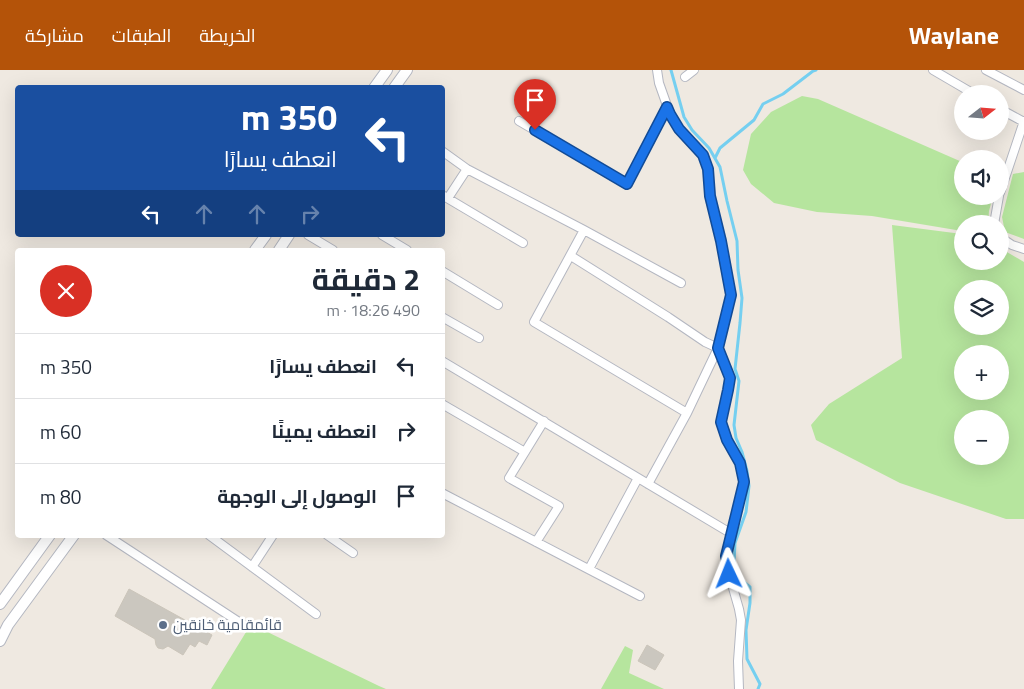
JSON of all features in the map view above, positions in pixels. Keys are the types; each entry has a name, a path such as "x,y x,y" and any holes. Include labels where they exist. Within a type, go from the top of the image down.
{"main road":[{"path":"376,85 386,70"},
{"path":"396,85 407,70"},
{"path":"257,248 265,237"},
{"path":"280,248 288,237"},
{"path":"0,602 48,538"},
{"path":"0,641 8,626 72,538"}],"street":[{"path":"648,484 687,413 718,348 731,295 710,196 708,169 703,155 679,129 670,114 658,70"},
{"path":"685,77 694,70"},
{"path":"933,70 959,85"},
{"path":"986,70 1024,90"},
{"path":"519,122 627,184 667,107"},
{"path":"1009,114 1024,122 1009,168"},
{"path":"445,153 467,169 681,283"},
{"path":"467,169 445,197 523,243"},
{"path":"584,230 534,322 687,413"},
{"path":"311,237 330,248"},
{"path":"385,237 404,248"},
{"path":"1009,243 1024,249"},
{"path":"571,256 705,342 718,348 730,378 721,422 727,440 740,463 744,482 726,556 741,620 738,661 739,689"},
{"path":"445,273 498,305"},
{"path":"445,319 479,338"},
{"path":"445,363 732,534"},
{"path":"445,406 525,452"},
{"path":"536,542 559,506 509,478 544,421"},
{"path":"589,569 638,478"},
{"path":"445,495 640,596"},
{"path":"111,538 242,624"},
{"path":"213,538 316,614"},
{"path":"252,566 271,538"},
{"path":"331,538 353,553"}],"green space":[{"path":"802,96 818,99 954,158 954,205 991,205 989,215 954,215 954,230 872,216 817,212 774,203 751,184 743,170 751,134 771,112"},
{"path":"1024,172 1024,239 1009,233 1009,215 1003,215 1005,205 1009,205 1009,190 1013,174"},
{"path":"892,225 954,233 954,270 1009,270 1009,253 1024,262 1024,519 1006,519 900,483 816,440 811,425 829,404 902,358"},
{"path":"251,624 379,686 386,689 211,689"},
{"path":"625,646 633,650 629,673 664,689 601,689"}],"building":[{"name":"قائمقامية خانقين","path":"129,589 212,635 207,645 199,641 195,647 190,644 183,655 168,646 163,649 158,648 155,639 115,616"},
{"path":"647,645 664,655 655,670 638,661"}],"waterway":[{"path":"671,70 684,117 692,130 709,148 720,167 737,241 738,270 742,298 735,369 739,381 734,425 736,438 747,471 749,486 746,512 735,543 734,563 739,578 750,587 746,630 747,659 760,684 758,689"},
{"path":"715,158 720,148 754,120 763,104 783,94 816,70"}],"place":[{"name":"قائمقامية خانقين","path":"163,625"}],"route":[{"path":"535,130 627,184 667,107 679,129 703,155 708,169 710,196 731,295 718,348 730,378 721,422 727,440 740,463 744,482 726,556 729,574"}]}
